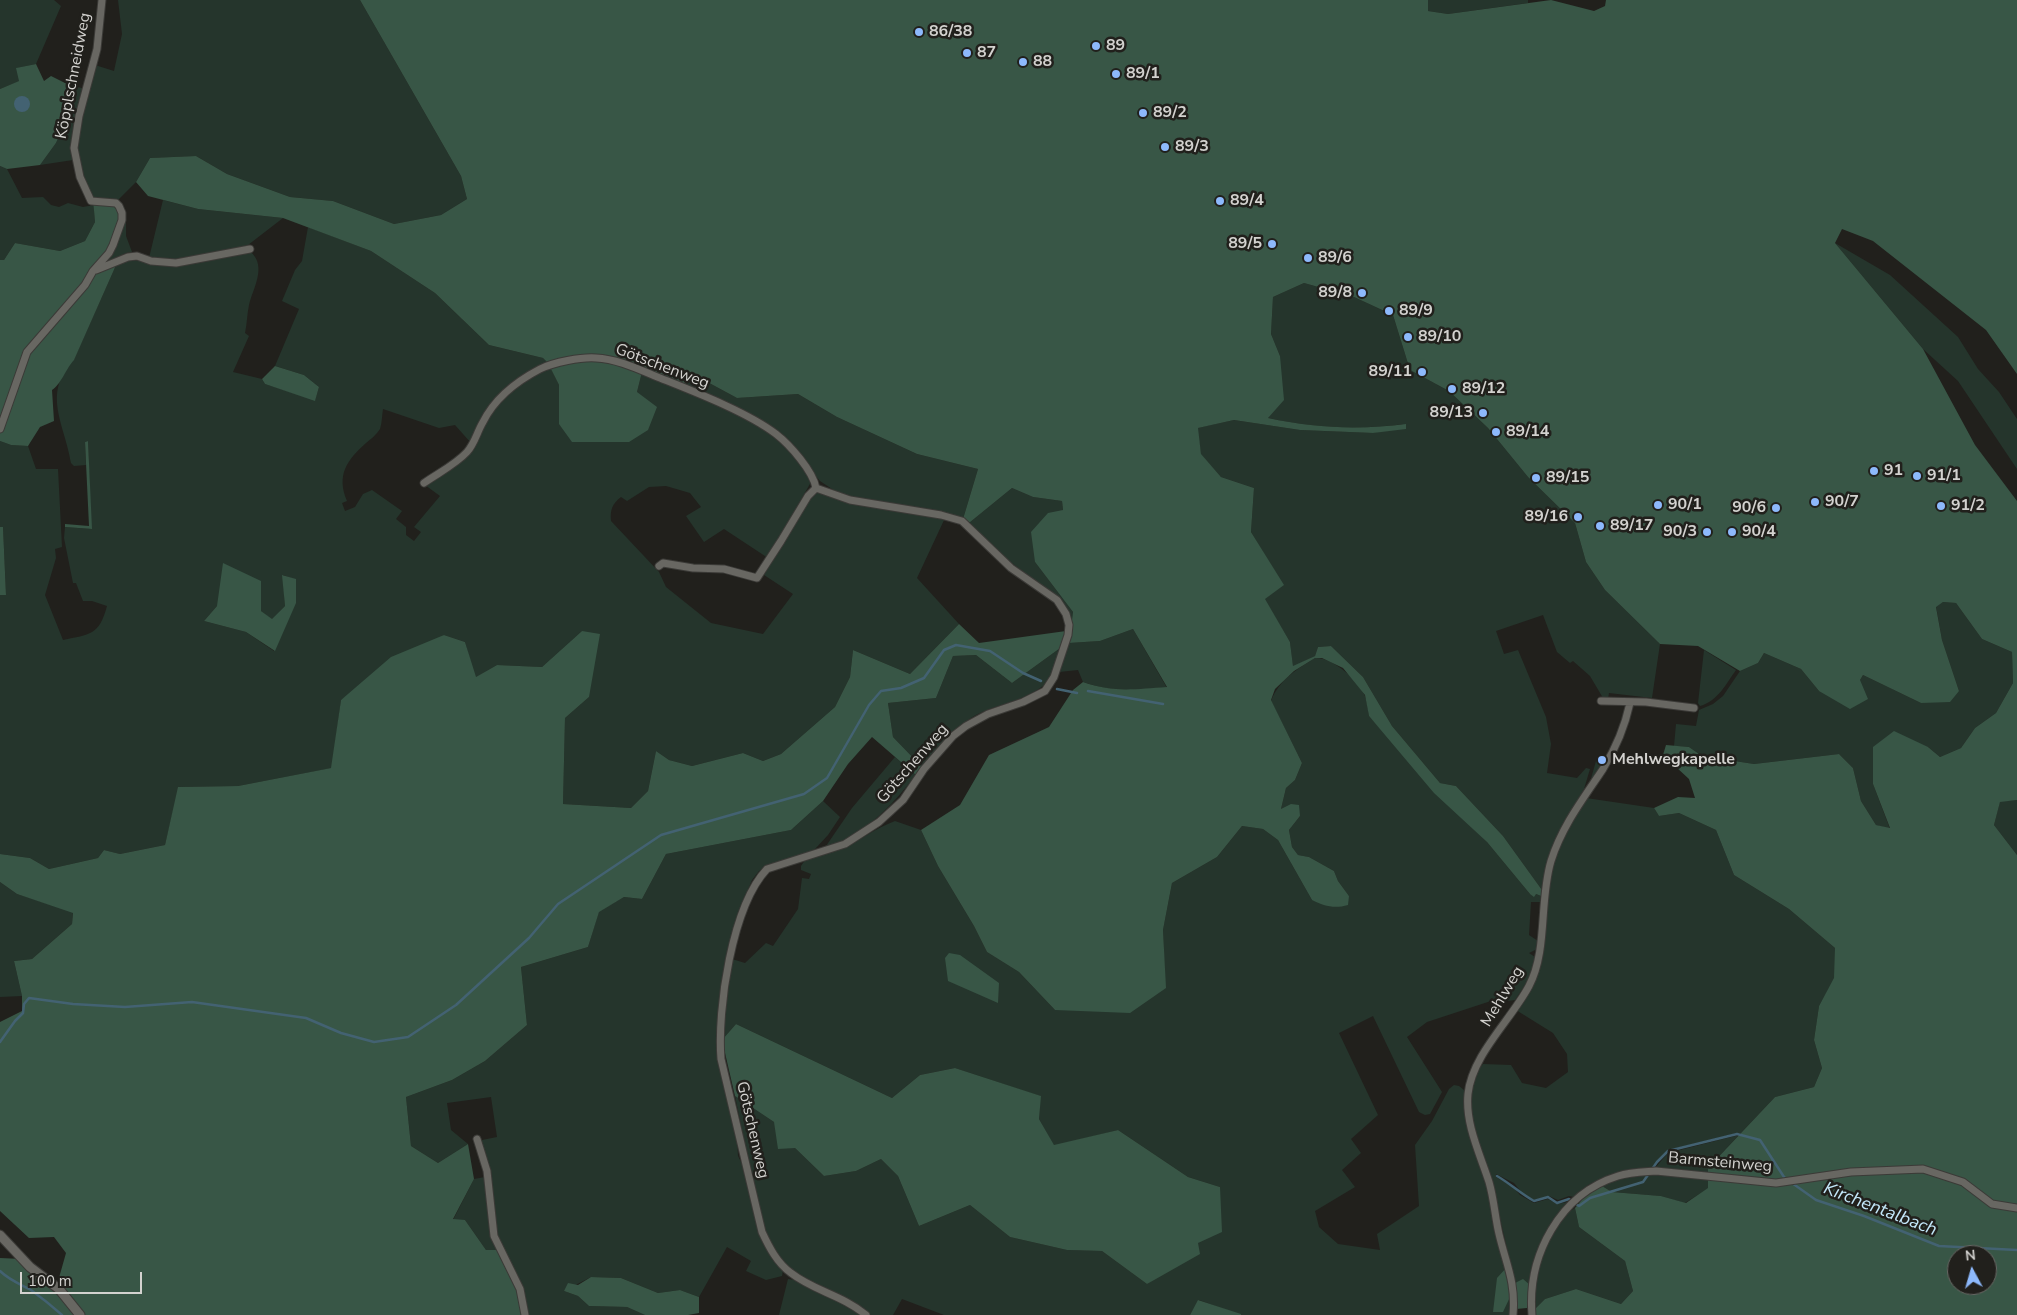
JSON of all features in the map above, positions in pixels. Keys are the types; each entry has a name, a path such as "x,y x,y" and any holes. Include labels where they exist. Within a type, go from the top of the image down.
{"street":[{"name":"Köpplschneidweg","path":"0,429 27,352 85,285 93,271 109,253 122,220 122,213 116,203 91,201 80,177 74,149 75,134 97,49 102,0"},
{"path":"93,271 128,256 137,256 151,261 176,263 250,249"},
{"name":"Götschenweg","path":"424,483 468,451 491,408 514,385 555,363 595,358 630,366 696,393 753,420 777,435 804,463 815,480 816,488 850,500 942,515 962,521 1011,568 1057,600 1064,610 1069,625 1064,654 1054,677 1045,691 1023,702 988,714 966,726 953,736 924,769 903,800 879,822 845,844 767,869 758,879 741,917 724,988 720,1045 721,1059 762,1232 769,1248 790,1272 854,1305 866,1315"},
{"path":"659,566 663,563 693,568 724,569 757,578 782,541 808,496 816,488"},
{"path":"1601,701 1646,702 1694,708"},
{"name":"Mehlweg","path":"1513,1315 1512,1284 1509,1267 1499,1236 1490,1184 1471,1129 1468,1108 1469,1085 1480,1061 1528,988 1535,973 1539,957 1543,902 1551,861 1567,822 1603,769 1615,746 1626,720 1630,703"},
{"path":"477,1139 487,1171 494,1236 520,1289 525,1315"},
{"name":"Barmsteinweg","path":"1532,1315 1531,1296 1536,1265 1544,1242 1556,1220 1578,1197 1603,1181 1620,1175 1656,1171 1776,1182 1851,1172 1923,1169 1963,1182 1992,1204 2017,1208"},
{"path":"1,1239 30,1267 59,1289 80,1315"}],"green space":[{"path":"0,0 54,0 61,6 36,64 17,68 20,81 0,89"},
{"path":"118,0 360,0 461,176 467,199 441,215 394,224 333,201 290,197 227,174 196,156 150,158 136,182 117,201 93,199 79,164 76,139 95,65 114,71 122,34"},
{"path":"360,0 1428,0 1428,11 1448,14 1551,0 1594,11 1605,6 1606,0 2017,0 2017,374 1986,330 1873,241 1842,229 1835,243 1923,349 1975,445 2017,501 2017,800 2000,802 1994,825 2017,855 2017,1315 1529,1315 1545,1299 1576,1289 1621,1304 1633,1291 1625,1261 1579,1227 1575,1208 1584,1197 1602,1186 1612,1192 1661,1196 1686,1203 1708,1188 1708,1168 1775,1097 1814,1087 1822,1068 1814,1040 1819,1006 1834,978 1835,948 1789,909 1734,875 1716,830 1679,813 1659,816 1654,808 1678,797 1695,798 1689,779 1663,755 1666,745 1689,747 1702,756 1754,764 1839,754 1853,768 1861,801 1876,825 1890,828 1873,784 1873,747 1894,731 1928,747 1940,757 1961,748 1975,728 1996,713 2013,683 2012,652 1982,639 1956,603 1943,602 1936,607 1942,640 1959,691 1950,702 1921,703 1863,675 1860,680 1868,699 1850,709 1819,691 1801,669 1764,653 1758,663 1740,671 1698,646 1660,644 1605,590 1586,562 1575,523 1528,477 1488,428 1449,391 1410,370 1393,315 1354,297 1304,283 1273,297 1271,334 1280,356 1284,400 1268,418 1302,424 1337,427 1406,424 1406,429 1373,433 1300,430 1234,420 1198,428 1201,454 1221,477 1254,488 1251,532 1284,585 1265,599 1290,642 1293,666 1315,656 1318,647 1331,646 1363,677 1392,726 1440,783 1456,786 1503,836 1542,890 1541,896 1536,894 1534,897 1530,894 1487,842 1434,793 1369,716 1365,695 1343,668 1322,658 1315,658 1294,671 1275,689 1271,700 1302,763 1295,780 1286,788 1281,809 1291,804 1299,805 1300,816 1289,830 1292,847 1298,855 1309,857 1334,871 1338,881 1349,896 1348,905 1329,906 1312,900 1278,840 1263,829 1242,826 1217,857 1172,883 1163,930 1166,988 1130,1013 1055,1010 1019,972 987,952 974,926 938,866 921,830 960,805 989,755 1049,727 1073,690 1083,682 1115,689 1167,687 1133,629 1100,641 1069,643 1073,612 1035,562 1031,532 1048,513 1063,510 1062,501 1033,497 1012,488 969,523 963,519 978,469 917,454 837,417 798,394 737,398 700,378 684,384 642,372 637,392 657,407 648,430 629,442 572,442 559,424 559,385 548,363 543,358 489,345 435,293 371,251 283,218 198,209 148,196 136,182 150,158 196,156 227,174 290,197 333,201 394,224 441,215 467,199 461,176"},
{"path":"1428,0 1528,0 1528,3 1448,14 1428,11"},
{"path":"36,64 44,81 51,76 67,84 65,123 56,143 40,165 7,169 0,166 0,89 19,81 16,68"},
{"path":"67,84 85,89 71,139 73,160 40,165 56,143 65,123"},
{"path":"0,166 7,169 22,198 43,197 51,205 59,207 68,203 83,207 94,205 95,222 85,241 60,251 15,243 4,260 0,260"},
{"path":"93,199 117,201 120,218 107,252 91,267 90,273 96,274 117,263 74,360 58,385 52,390 54,421 40,427 28,446 11,445 0,441 0,260 4,260 15,243 60,251 85,241 95,222"},
{"path":"163,200 198,209 283,218 248,245 181,261 149,258"},
{"path":"126,218 126,236 132,252 103,264 116,247"},
{"path":"308,227 371,251 435,293 489,345 543,358 548,363 495,400 483,414 471,443 455,425 439,428 383,409 380,429 376,435 359,449 345,469 343,483 347,501 342,503 345,511 355,507 363,494 372,490 402,511 396,519 406,527 406,535 414,541 421,532 414,527 440,496 425,485 464,458 493,409 509,392 550,366 559,385 559,424 637,392 642,372 751,421 769,432 792,454 811,478 811,482 768,558 724,529 704,542 686,516 701,507 690,493 666,486 649,487 627,501 621,497 616,502 611,510 611,521 659,572 666,587 711,623 763,634 793,594 764,575 809,498 814,492 819,491 945,518 917,578 959,624 910,674 853,650 850,677 835,707 781,754 763,761 743,753 692,766 669,760 656,751 648,791 631,808 563,804 565,718 589,697 582,631 542,667 497,665 475,678 465,642 444,635 341,700 332,768 238,786 179,787 165,845 120,854 104,850 98,858 49,869 30,858 0,854 0,595 6,595 3,527 0,527 0,441 11,445 28,446 36,469 58,469 62,547 55,549 56,558 45,595 63,640 87,635 101,623 107,606 92,601 83,601 76,583 73,583 64,538 65,527 91,529 88,441 85,442 86,465 74,466 71,463 58,409 57,397 64,372 74,359 117,263 134,260 178,266 251,252 258,264 258,278 249,305 245,333 249,336 233,372 262,379 265,384 315,400 319,387 304,375 275,366 299,309 282,301 295,270 302,261","holes":["283,575 296,580 274,651 246,632 204,621 217,606 261,611 272,620 285,606"]},
{"path":"1835,243 1890,275 1958,337 1978,369 1999,392 2017,419 2017,469 1958,381 1923,349"},
{"path":"1304,283 1354,297 1393,315 1410,370 1449,391 1488,428 1528,477 1575,523 1586,562 1605,590 1660,644 1652,698 1609,693 1608,699 1603,698 1590,676 1573,661 1570,663 1557,652 1543,615 1496,631 1504,654 1518,650 1546,717 1551,744 1547,773 1577,778 1586,768 1590,769 1584,789 1554,843 1542,890 1503,836 1456,786 1440,783 1392,726 1363,677 1331,646 1318,647 1315,656 1293,667 1290,642 1264,599 1283,585 1251,532 1254,488 1221,477 1201,455 1197,428 1234,420 1300,430 1373,433 1405,424 1371,427 1336,427 1268,418 1280,356 1271,334 1273,297"},
{"path":"275,366 304,375 319,387 315,401 265,384 262,379"},
{"path":"700,378 737,398 798,394 837,417 917,454 978,469 963,519 954,515 861,499 838,493 820,481 787,442 684,384"},
{"path":"88,441 92,529 65,527 65,524 89,526 85,442"},
{"path":"1012,488 1033,497 1062,501 1063,510 1035,562 1073,612 1072,623 1067,608 1058,598 1000,554 969,523"},
{"path":"0,527 3,527 6,595 0,595"},
{"path":"223,563 261,581 261,611 272,619 285,606 282,575 296,579 296,603 275,651 246,632 204,621 217,606"},
{"path":"1943,602 1956,603 1982,639 2012,652 2013,683 1996,713 1975,728 1961,748 1940,757 1928,747 1873,784 1890,829 1876,825 1861,801 1853,768 1839,754 1754,764 1702,756 1689,747 1674,746 1676,724 1696,726 1699,710 1713,704 1723,696 1740,671 1758,663 1764,653 1801,669 1819,691 1860,680 1863,675 1921,703 1959,691 1942,640 1936,606"},
{"path":"959,624 979,643 1066,631 1063,646 1012,683 976,655 953,656 936,698 888,703 893,737 922,767 916,775 872,737 848,764 823,801 791,830 666,854 642,899 624,897 599,912 588,947 521,967 527,1025 485,1061 452,1080 406,1097 411,1146 438,1163 468,1144 474,1179 453,1219 465,1220 486,1250 497,1250 519,1292 524,1315 0,1315 0,1258 22,1259 55,1292 66,1253 54,1237 29,1238 0,1211 0,1022 22,1011 22,996 14,961 32,959 72,924 73,913 17,894 0,882 0,854 30,858 49,869 98,858 104,850 120,854 165,845 178,787 238,786 331,768 341,700 391,657 444,635 465,642 476,677 497,665 542,667 582,631 600,634 589,697 565,718 563,804 631,808 648,791 656,751 669,760 692,766 743,753 763,761 781,754 835,707 850,677 853,650 910,674"},
{"path":"1133,629 1167,688 1125,690 1105,688 1083,682 1078,670 1059,672 1069,643 1100,641"},
{"path":"1063,646 1053,673 1040,688 1020,699 978,714 968,720 949,736 922,767 893,737 888,703 936,698 953,656 976,655 1012,683"},
{"path":"1704,650 1736,670 1717,696 1700,706 1698,703"},
{"path":"1315,658 1337,665 1357,683 1365,696 1369,716 1487,842 1530,894 1541,896 1540,902 1531,902 1529,935 1538,941 1537,949 1529,953 1535,957 1531,976 1515,1000 1497,999 1427,1022 1407,1037 1442,1092 1430,1114 1425,1115 1419,1112 1373,1016 1339,1033 1378,1115 1351,1139 1361,1153 1342,1170 1355,1187 1315,1211 1319,1227 1338,1244 1380,1250 1377,1234 1419,1206 1415,1145 1432,1121 1449,1089 1454,1085 1459,1086 1464,1090 1507,1267 1510,1315 1241,1315 1199,1300 1190,1315 944,1315 902,1299 893,1315 871,1315 843,1296 796,1274 786,1266 774,1250 764,1228 735,1096 774,1122 795,1148 824,1176 856,1171 881,1159 898,1176 919,1226 970,1205 1010,1237 1067,1250 1102,1251 1147,1284 1198,1243 1220,1187 1188,1177 1118,1130 1054,1146 1039,1119 1040,1096 955,1068 920,1075 892,1098 736,1024 722,1040 732,959 745,963 766,943 773,946 798,909 802,878 809,879 811,874 801,870 805,860 854,843 895,821 921,830 938,866 974,926 987,952 1019,972 1055,1010 1165,988 1163,930 1172,883 1217,857 1242,826 1263,829 1278,840 1312,900 1349,896 1338,881 1334,871 1309,857 1298,855 1292,847 1289,830 1300,816 1281,809 1286,788 1295,780 1302,763 1271,701 1284,681"},
{"path":"1602,756 1606,756 1605,759 1601,758 1600,760 1604,762 1590,782 1596,761"},
{"path":"895,757 916,775 886,810 864,828 839,843 824,849 852,808"},
{"path":"1586,798 1654,808 1659,816 1679,813 1716,830 1734,875 1789,909 1835,948 1835,978 1819,1006 1814,1040 1822,1068 1814,1087 1775,1097 1741,1133 1668,1150 1651,1168 1618,1172 1588,1185 1574,1197 1569,1196 1558,1200 1549,1196 1534,1200 1523,1194 1514,1183 1496,1174 1496,1177 1512,1186 1520,1195 1534,1203 1548,1199 1557,1204 1568,1202 1548,1231 1530,1285 1515,1282 1491,1180 1474,1127 1470,1103 1472,1086 1483,1064 1511,1065 1522,1083 1546,1088 1568,1072 1567,1054 1553,1033 1516,1010 1535,981 1550,872 1560,844"},
{"path":"2017,800 2017,855 1994,825 2000,801"},
{"path":"823,801 840,817 828,835 815,849 806,854 771,864 759,871 752,880 743,902 730,947 717,1041 737,1138 738,1156 744,1168 758,1228 783,1270 782,1276 766,1280 746,1271 751,1261 727,1247 699,1297 680,1290 658,1293 621,1278 591,1277 564,1291 578,1296 589,1306 627,1307 645,1315 527,1315 524,1293 500,1242 494,1224 489,1167 482,1142 482,1140 497,1137 491,1097 447,1103 451,1130 468,1144 438,1163 411,1146 406,1097 452,1080 485,1061 527,1025 521,967 588,947 599,911 624,897 642,899 666,854 791,830"},
{"path":"0,882 17,894 73,912 72,924 32,959 14,961 22,996 0,997"},
{"path":"949,953 960,955 999,983 998,1003 948,981 945,958"},
{"path":"736,1024 892,1098 920,1075 955,1068 1041,1096 1039,1119 1054,1145 1118,1130 1188,1177 1220,1187 1222,1232 1198,1243 1200,1254 1147,1284 1102,1251 1067,1250 1010,1237 970,1205 919,1226 898,1176 881,1159 856,1171 824,1176 795,1148 778,1149 774,1122 735,1096 722,1040"},
{"path":"1738,1136 1708,1168 1708,1174 1655,1168 1668,1153"},
{"path":"1645,1173 1709,1180 1709,1188 1685,1203 1661,1196 1612,1192 1602,1186 1623,1177"},
{"path":"485,1177 497,1250 486,1250 465,1220 453,1220 474,1179"},
{"path":"1575,1208 1579,1227 1625,1261 1633,1291 1621,1304 1576,1289 1545,1299 1533,1311 1536,1274 1544,1249 1549,1237 1562,1217"},
{"path":"1507,1267 1510,1297 1503,1312 1493,1312 1497,1278"},
{"path":"591,1277 621,1278 658,1293 680,1290 699,1297 699,1313 688,1315 645,1315 627,1307 589,1306 578,1296 564,1291 568,1283 578,1285"},
{"path":"788,1279 795,1280 837,1298 862,1315 779,1315"},
{"path":"1523,1279 1530,1285 1527,1308 1516,1309 1515,1283"},
{"path":"1198,1300 1241,1314 1241,1315 1190,1315"}],"water":[{"path":"22,96 28,98 30,104 28,110 22,112 16,110 14,104 16,98"}],"waterway":[{"path":"0,1042 23,1013 24,1004 29,998 73,1004 125,1007 192,1002 306,1018 341,1033 374,1042 408,1037 456,1005 529,938 558,904 661,835 804,794 827,778 869,705 881,691 901,688 924,678 944,650 956,645 990,651 1023,673 1041,681"},
{"path":"1057,689 1077,693"},
{"path":"1088,691 1163,704"},
{"name":"Kirchentalbach","path":"1497,1176 1534,1201 1548,1197 1557,1203 1569,1199 1579,1206 1590,1198 1643,1182 1657,1162 1668,1151 1737,1134 1760,1140 1784,1177 1788,1180"},
{"name":"Kirchentalbach","path":"1792,1183 1816,1200 1864,1216 1939,1246 2017,1250"},
{"path":"0,1271 31,1290 62,1315"}],"place":[{"name":"86/38","path":"919,32"},
{"name":"89","path":"1096,46"},
{"name":"87","path":"967,53"},
{"name":"88","path":"1023,62"},
{"name":"89/1","path":"1116,74"},
{"name":"89/2","path":"1143,113"},
{"name":"89/3","path":"1165,147"},
{"name":"89/4","path":"1220,201"},
{"name":"89/5","path":"1272,244"},
{"name":"89/6","path":"1308,258"},
{"name":"89/8","path":"1362,293"},
{"name":"89/9","path":"1389,311"},
{"name":"89/10","path":"1408,337"},
{"name":"89/11","path":"1422,372"},
{"name":"89/12","path":"1452,389"},
{"name":"89/13","path":"1483,413"},
{"name":"89/14","path":"1496,432"},
{"name":"91","path":"1874,471"},
{"name":"91/1","path":"1917,476"},
{"name":"89/15","path":"1536,478"},
{"name":"90/7","path":"1815,502"},
{"name":"90/1","path":"1658,505"},
{"name":"91/2","path":"1941,506"},
{"name":"90/6","path":"1776,508"},
{"name":"89/16","path":"1578,517"},
{"name":"89/17","path":"1600,526"},
{"name":"90/3","path":"1707,532"},
{"name":"90/4","path":"1732,532"},
{"name":"Mehlwegkapelle","path":"1602,760"}]}
